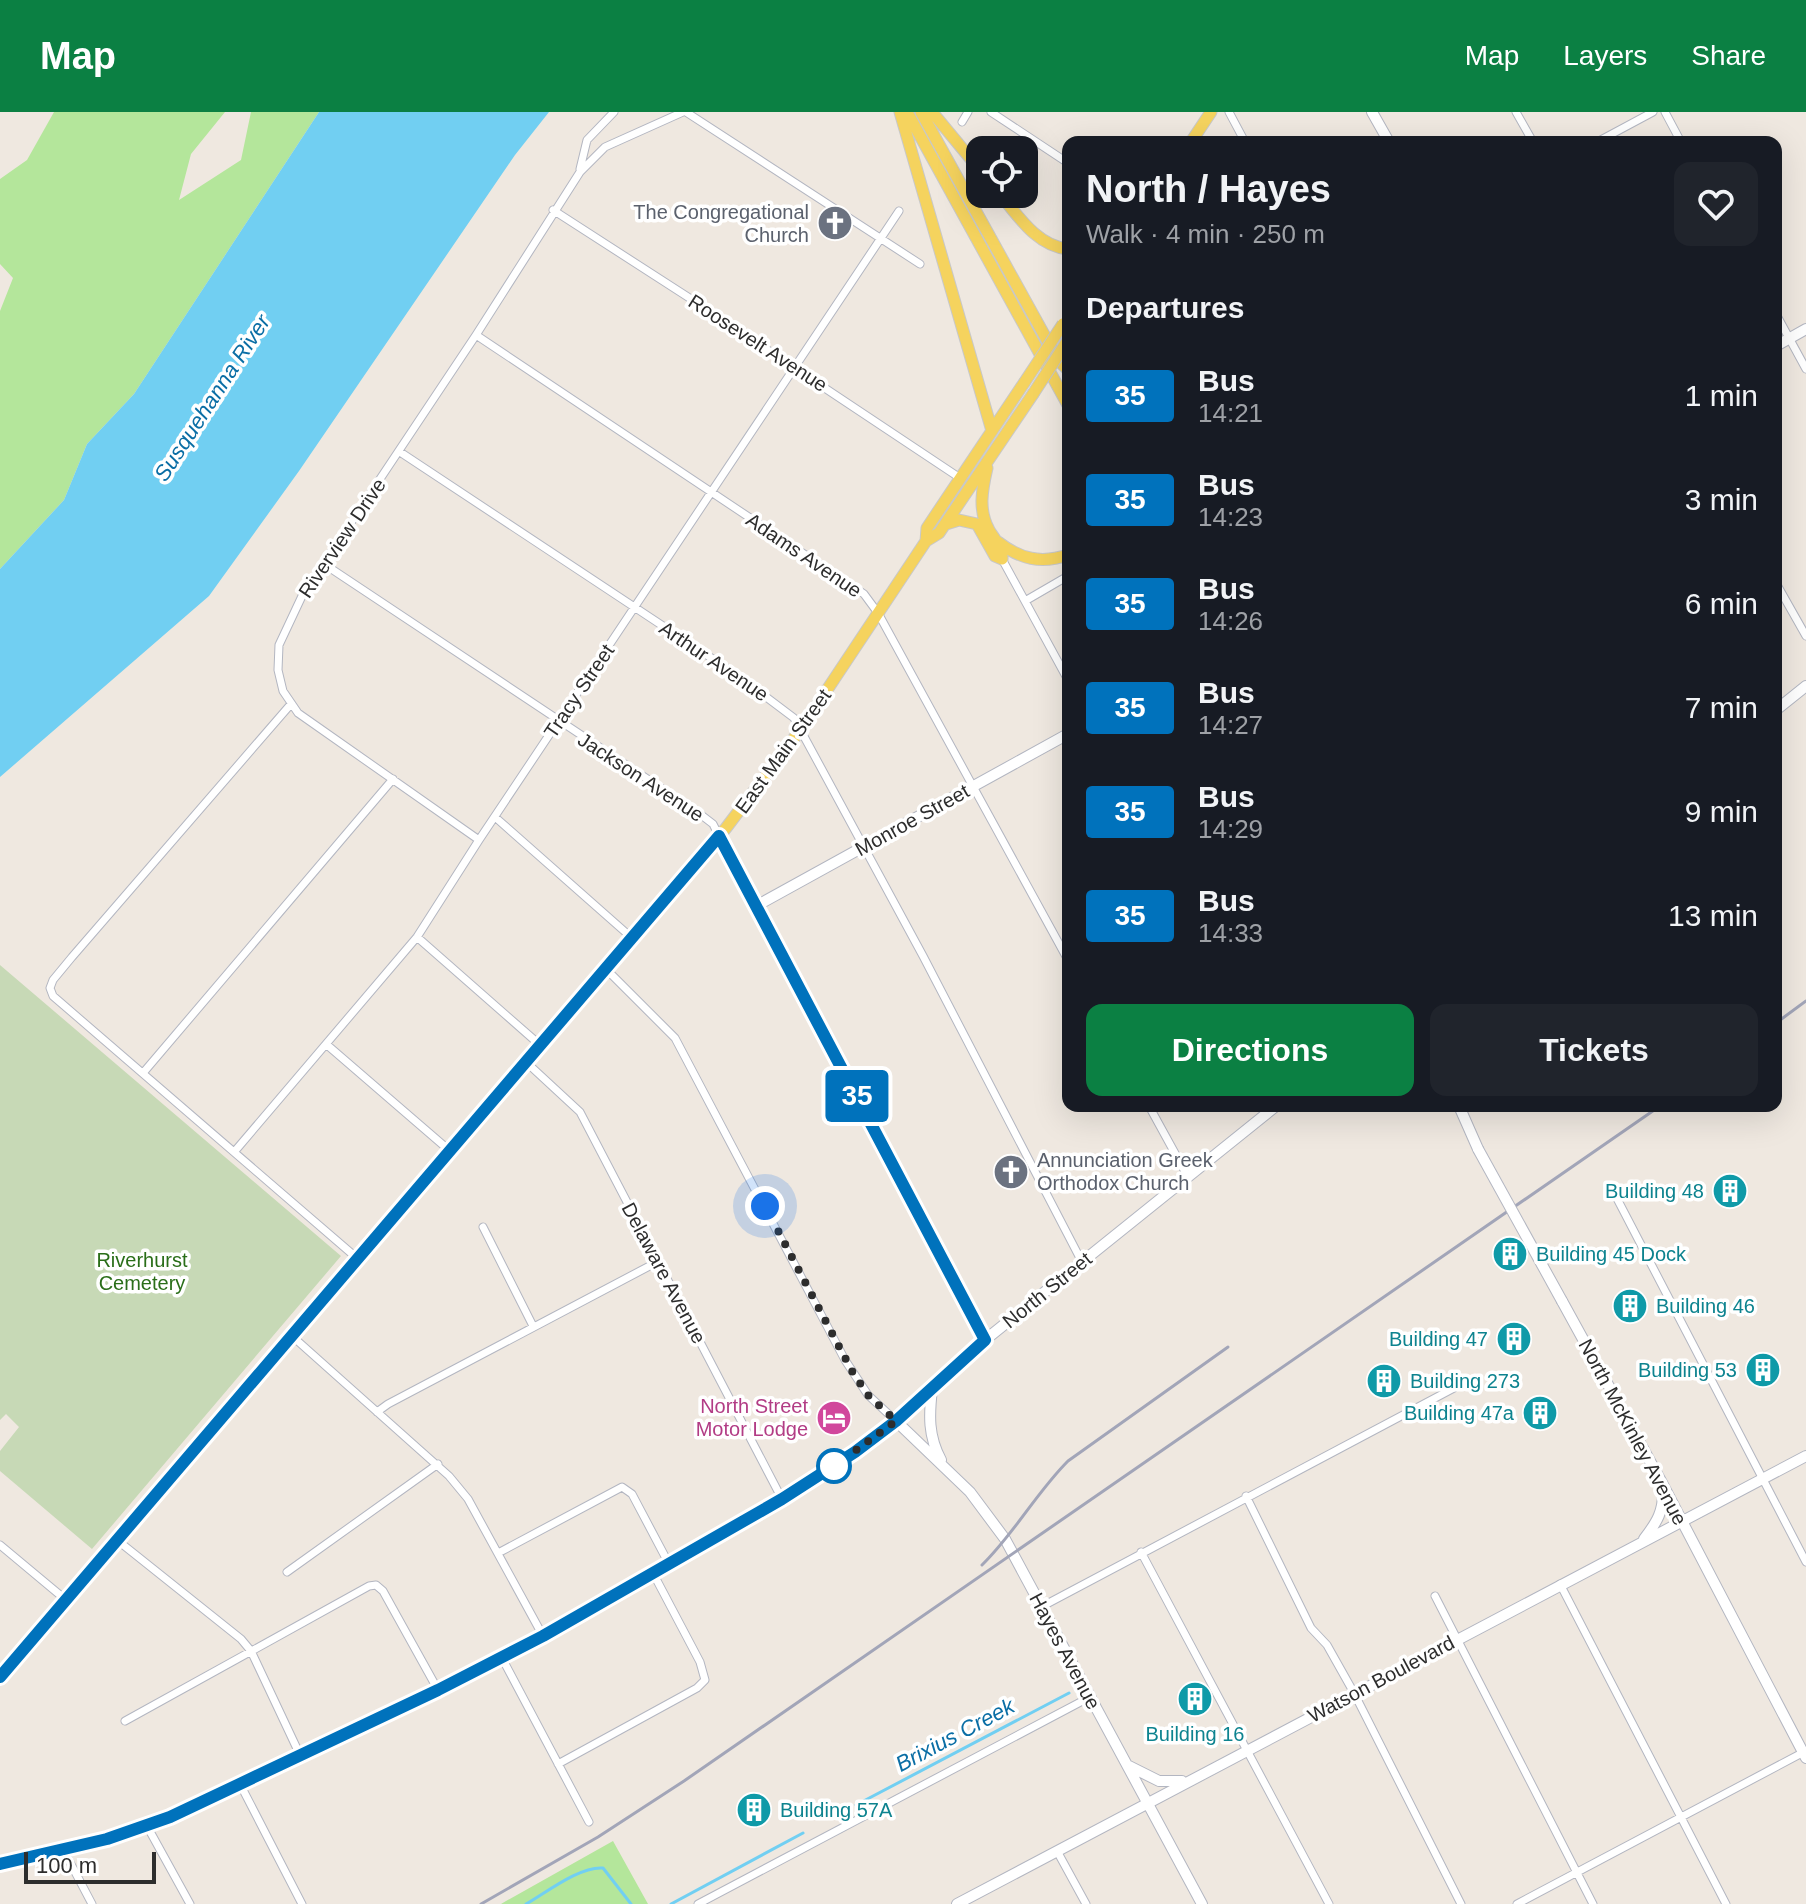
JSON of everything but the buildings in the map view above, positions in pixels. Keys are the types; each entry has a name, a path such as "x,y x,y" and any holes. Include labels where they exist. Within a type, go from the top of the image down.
{"main road":[{"path":"900,112 992,431"},
{"path":"907,112 1062,394"},
{"path":"921,112 1062,364"},
{"path":"932,112 966,153"},
{"path":"1195,136 1211,112"},
{"path":"1012,208 1045,242 1062,247"},
{"name":"East Main Street","path":"926,541 927,528 1062,325"},
{"name":"East Main Street","path":"0,1677 719,836 801,729 926,541 939,533 1062,349"},
{"path":"945,524 959,520 977,524 995,556 1002,559 1002,552 988,529 981,500 990,460"},
{"path":"994,538 1025,559 1054,560 1062,557"}],"street":[{"path":"580,172 587,140 614,112"},
{"path":"684,112 920,264"},
{"name":"Riverview Drive","path":"291,704 279,679 279,645 302,596 400,452 553,210 580,172 605,147 684,112"},
{"path":"962,122 968,112"},
{"path":"991,112 1062,159"},
{"path":"1229,112 1242,136"},
{"path":"1372,112 1386,136"},
{"path":"1516,112 1530,136"},
{"path":"1608,136 1653,112"},
{"path":"1665,112 1678,136"},
{"name":"Roosevelt Avenue","path":"553,210 960,478"},
{"name":"Tracy Street","path":"235,1151 417,937 899,211"},
{"path":"1782,326 1806,369"},
{"path":"1782,343 1806,329"},
{"name":"Adams Avenue","path":"476,335 864,594 878,613 1062,949"},
{"path":"1058,360 1062,367"},
{"name":"Arthur Avenue","path":"400,452 788,712 801,729 864,846 1082,1262"},
{"path":"1002,559 1062,669"},
{"name":"Jackson Avenue","path":"324,564 713,824 985,1340"},
{"path":"1025,601 1062,579"},
{"path":"1782,594 1806,636"},
{"path":"1782,705 1806,686"},
{"path":"358,1259 53,996 50,987 91,934 291,704 318,729 479,840"},
{"name":"Monroe Street","path":"756,906 1062,737"},
{"path":"143,1073 393,779"},
{"path":"495,817 632,938"},
{"path":"417,937 540,1045"},
{"path":"606,969 675,1038 845,1360 868,1395 896,1421"},
{"path":"326,1044 450,1151"},
{"name":"Delaware Avenue","path":"526,1062 580,1112 782,1499"},
{"path":"1152,1112 1188,1177"},
{"name":"North Street","path":"0,1864 64,1851 147,1826 240,1784 502,1658 782,1499 855,1452 896,1421 985,1340 1269,1112"},
{"name":"North McKinley Avenue","path":"1462,1112 1478,1149 1662,1483 1805,1754"},
{"path":"1611,1187 1806,1562"},
{"path":"483,1227 533,1326"},
{"path":"377,1412 659,1261"},
{"path":"292,1336 438,1464 468,1499 500,1552 543,1636"},
{"path":"1041,1607 1454,1388"},
{"path":"932,1389 928,1418 932,1440 946,1469"},
{"name":"Hayes Avenue","path":"896,1421 970,1492 995,1525 1202,1904"},
{"name":"Watson Boulevard","path":"957,1904 970,1901 1248,1749 1806,1456"},
{"path":"287,1572 438,1464"},
{"path":"1641,1542 1659,1520 1662,1483"},
{"path":"500,1552 622,1487 632,1494 669,1564"},
{"path":"1246,1496 1311,1628 1327,1645 1354,1693 1461,1904"},
{"path":"117,1540 230,1630 251,1651 300,1755"},
{"path":"0,1545 66,1600"},
{"path":"1141,1552 1329,1904"},
{"path":"558,1764 697,1688 705,1680 700,1662 653,1573"},
{"path":"1560,1584 1726,1904"},
{"path":"125,1721 369,1586 376,1585 383,1591 438,1690"},
{"path":"1435,1596 1593,1904"},
{"path":"502,1658 589,1822"},
{"path":"698,1904 1090,1697"},
{"path":"1517,1904 1805,1754"},
{"path":"1127,1765 1159,1781 1192,1779"},
{"path":"240,1784 302,1904"},
{"path":"147,1826 190,1904"},
{"path":"64,1851 92,1904"},
{"path":"1057,1851 1086,1904"}],"green space":[{"path":"54,112 225,112 191,154 179,200 241,160 251,112 319,112 134,394 87,444 64,500 0,569 0,311 13,278 0,264 0,179 27,160"},
{"name":"Riverhurst Cemetery","path":"0,965 341,1256 92,1549 0,1471 0,1451 19,1427 6,1414 0,1420"},
{"path":"613,1841 648,1904 501,1904 506,1901"}],"water":[{"name":"Susquehanna River","path":"319,112 549,112 515,155 299,471 209,596 0,777 0,569 64,500 87,444 134,394"}],"waterway":[{"name":"Brixius Creek","path":"856,1805 1069,1693"},
{"name":"Brixius Creek","path":"671,1904 803,1833"},
{"name":"Brixius Creek","path":"526,1904 574,1875 594,1868 603,1868 631,1904"}],"railway":[{"path":"1782,1019 1806,1001"},
{"path":"481,1904 598,1837 684,1781 1651,1112"},
{"path":"982,1565 1068,1461 1228,1347"}],"bus line":[{"name":"35","path":"0,1677 719,836 985,1340 896,1421 855,1452 782,1499 502,1658 170,1817 64,1851 0,1864"}],"place":[{"name":"The Congregational Church","path":"835,223"},
{"name":"Annunciation Greek Orthodox Church","path":"1011,1172"},
{"name":"Building 48","path":"1730,1191"},
{"name":"Building 45 Dock","path":"1510,1254"},
{"name":"Building 46","path":"1630,1306"},
{"name":"Building 47","path":"1514,1339"},
{"name":"Building 53","path":"1763,1370"},
{"name":"Building 273","path":"1384,1381"},
{"name":"Building 47a","path":"1540,1413"},
{"name":"North Street Motor Lodge","path":"834,1418"},
{"name":"Building 16","path":"1195,1699"},
{"name":"Building 57A","path":"754,1810"}],"route":[{"path":"765,1206 845,1360 868,1395 896,1421 834,1466"}]}
